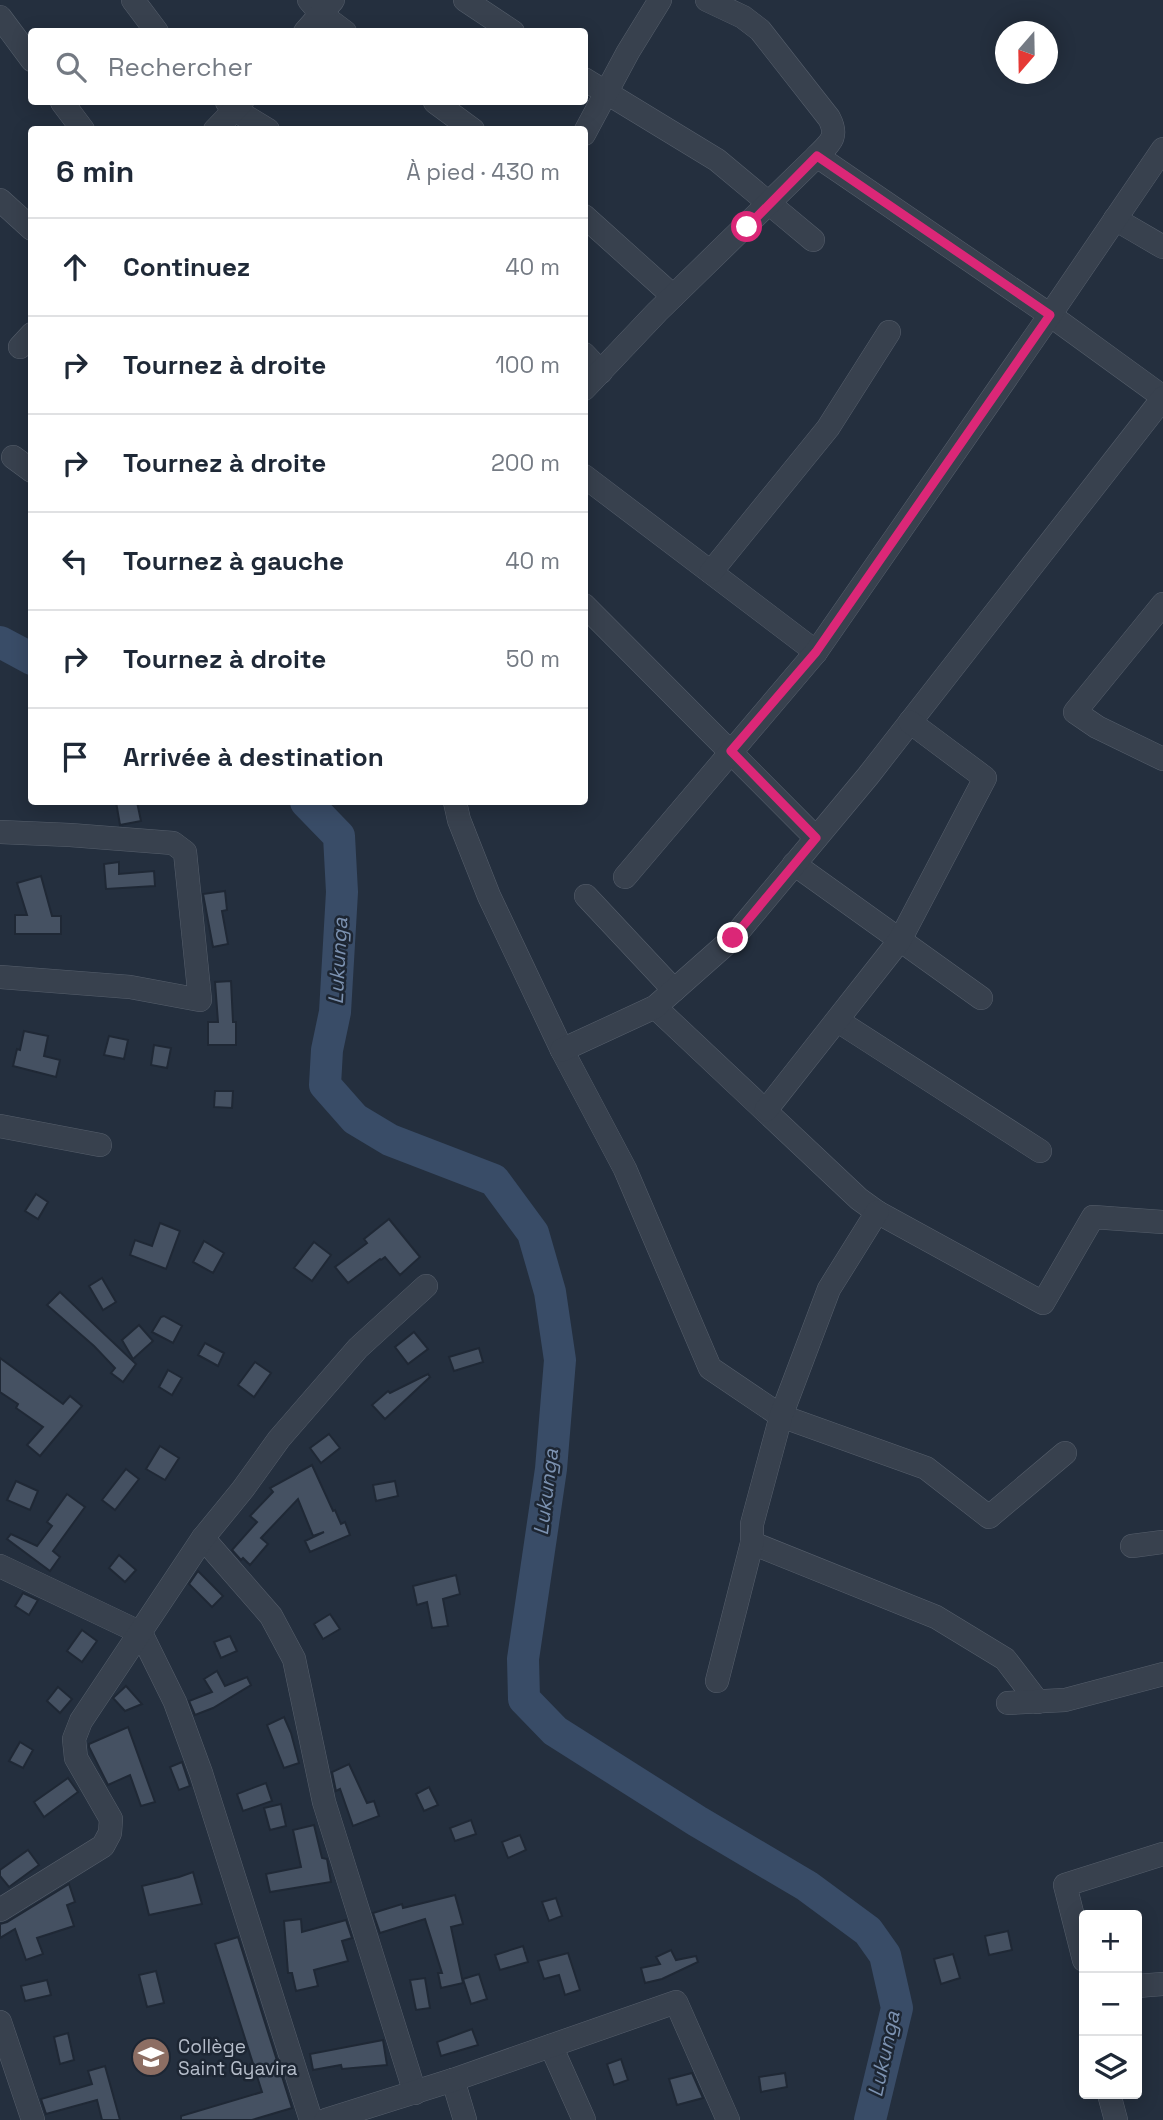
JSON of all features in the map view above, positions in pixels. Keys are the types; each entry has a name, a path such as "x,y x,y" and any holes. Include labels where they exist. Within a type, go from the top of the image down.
{"street":[{"path":"133,0 154,28"},
{"path":"465,0 507,28"},
{"path":"588,127 660,0"},
{"path":"588,385 673,296 817,156 833,136 834,128 829,118 760,30 743,17 707,0"},
{"path":"307,28 321,5 341,28"},
{"path":"0,17 28,55"},
{"path":"588,82 718,160 813,240"},
{"path":"64,105 80,126"},
{"path":"218,126 233,105"},
{"path":"235,105 263,126"},
{"path":"439,105 468,126"},
{"path":"625,877 816,652 1163,149"},
{"path":"562,1049 655,1007 733,938 910,722 1163,397 1050,315 817,156"},
{"path":"0,200 28,225"},
{"path":"1115,219 1163,247"},
{"path":"588,220 673,296"},
{"path":"710,572 828,428 889,332"},
{"path":"588,358 601,372"},
{"path":"588,479 816,652"},
{"path":"1163,604 1075,712 1097,727 1163,759"},
{"path":"588,609 816,838"},
{"path":"766,1110 900,940 985,778 910,722"},
{"path":"456,805 458,820 489,895 562,1049 625,1169 710,1368 781,1416 926,1468 989,1517 1065,1453"},
{"path":"0,832 173,844 185,852 200,1000 130,987 0,978"},
{"path":"794,864 981,998"},
{"path":"586,896 674,990"},
{"path":"655,1007 859,1199 877,1212 1043,1303 1093,1217 1163,1223"},
{"path":"838,1021 1040,1151"},
{"path":"0,1126 100,1145"},
{"path":"717,1681 752,1543 752,1524 781,1416 829,1289 877,1212"},
{"path":"0,1910 103,1846 110,1833 111,1819 76,1758 74,1739 81,1721 202,1538 243,1489 279,1439 358,1348 426,1286"},
{"path":"202,1538 271,1616 295,1659 324,1802 415,2093"},
{"path":"1132,1546 1163,1542"},
{"path":"752,1543 936,1617 1006,1659 1038,1702"},
{"path":"0,1566 141,1633 175,1702 201,1773 311,2120"},
{"path":"1008,1703 1065,1700 1163,1674"},
{"path":"1079,1940 1065,1885 1163,1854"},
{"path":"1142,1986 1163,1984"},
{"path":"327,2120 415,2093 676,2002 728,2120"},
{"path":"0,2022 33,2120"},
{"path":"551,2046 584,2120"},
{"path":"453,2080 465,2120"},
{"path":"1111,2099 1116,2120"}],"building":[{"path":"117,805 138,805 141,821 120,825"},
{"path":"119,862 119,874 154,871 155,886 106,889 104,864"},
{"path":"41,876 52,916 61,916 61,934 15,934 15,915 27,915 17,883"},
{"path":"225,891 227,910 222,911 228,944 213,947 203,894"},
{"path":"231,981 236,1045 208,1045 208,1022 218,1022 215,982"},
{"path":"24,1031 48,1036 44,1056 60,1060 56,1077 13,1066"},
{"path":"109,1036 128,1040 124,1059 104,1055"},
{"path":"154,1045 171,1048 167,1068 151,1065"},
{"path":"215,1091 233,1091 232,1108 214,1107"},
{"path":"36,1194 48,1202 38,1219 25,1211"},
{"path":"389,1219 420,1257 400,1275 385,1257 348,1283 335,1267 367,1243 364,1239"},
{"path":"160,1223 180,1231 166,1269 130,1255 135,1240 152,1246"},
{"path":"204,1241 224,1253 213,1273 193,1262"},
{"path":"314,1242 331,1255 312,1281 294,1268"},
{"path":"102,1278 116,1302 103,1310 89,1286"},
{"path":"60,1292 136,1364 123,1382 111,1373 115,1368 94,1346 47,1305"},
{"path":"164,1316 182,1326 173,1343 152,1332"},
{"path":"139,1325 153,1341 133,1359 122,1340"},
{"path":"414,1332 428,1349 408,1364 395,1347"},
{"path":"205,1343 224,1353 218,1366 198,1355"},
{"path":"479,1348 483,1362 454,1371 449,1357"},
{"path":"0,1358 63,1404 70,1396 82,1406 40,1456 27,1445 43,1427 16,1408 18,1404 0,1392"},
{"path":"255,1362 271,1373 254,1397 238,1385"},
{"path":"168,1370 182,1378 172,1395 159,1387"},
{"path":"428,1374 430,1377 385,1419 372,1405 388,1391 390,1393"},
{"path":"329,1434 340,1448 321,1463 310,1448"},
{"path":"160,1446 179,1458 165,1480 146,1469"},
{"path":"312,1465 333,1511 335,1510 341,1524 345,1522 350,1535 310,1552 305,1541 324,1532 313,1536 298,1499 261,1538 268,1544 250,1565 243,1558 241,1560 232,1550 257,1522 250,1516 273,1492 270,1488"},
{"path":"126,1469 139,1479 115,1510 102,1500"},
{"path":"16,1481 38,1491 30,1510 7,1500"},
{"path":"395,1481 398,1496 376,1501 373,1485"},
{"path":"67,1494 85,1507 53,1551 60,1557 50,1571 7,1539 11,1534 37,1546 52,1526 47,1522"},
{"path":"119,1555 136,1570 125,1582 109,1568"},
{"path":"198,1571 223,1596 212,1607 189,1584"},
{"path":"456,1575 460,1594 443,1599 448,1626 432,1628 427,1602 417,1605 413,1586"},
{"path":"23,1593 38,1600 29,1615 15,1606"},
{"path":"330,1614 340,1629 323,1639 314,1624"},
{"path":"82,1630 97,1641 82,1662 67,1651"},
{"path":"230,1636 237,1651 221,1658 214,1642"},
{"path":"217,1671 225,1686 247,1677 251,1685 213,1708 195,1715 189,1701 212,1692 204,1679"},
{"path":"126,1686 142,1704 125,1711 113,1698"},
{"path":"58,1687 72,1699 60,1713 47,1701"},
{"path":"284,1717 299,1763 284,1768 267,1725"},
{"path":"128,1727 155,1802 141,1806 130,1775 108,1785 89,1747 89,1744"},
{"path":"20,1742 33,1750 23,1768 9,1761"},
{"path":"182,1762 190,1786 179,1790 170,1767"},
{"path":"349,1764 367,1803 374,1801 379,1816 353,1826 340,1789 336,1791 332,1772"},
{"path":"68,1778 78,1792 44,1817 34,1802"},
{"path":"266,1783 272,1801 243,1811 237,1794"},
{"path":"429,1787 438,1805 424,1811 416,1794"},
{"path":"281,1804 286,1826 270,1830 264,1808"},
{"path":"471,1820 476,1834 455,1841 450,1828"},
{"path":"314,1825 322,1858 327,1859 331,1882 270,1892 266,1874 301,1867 293,1830"},
{"path":"520,1835 526,1850 508,1858 502,1842"},
{"path":"28,1850 39,1865 9,1887 0,1876 0,1870"},
{"path":"193,1872 202,1904 149,1915 142,1886"},
{"path":"69,1884 75,1902 67,1905 74,1926 37,1938 43,1954 26,1960 15,1929 0,1938 0,1924"},
{"path":"455,1895 463,1924 451,1927 463,1983 441,1988 438,1973 442,1973 425,1919 380,1933 373,1913 402,1904 403,1908"},
{"path":"556,1898 562,1916 549,1921 542,1902"},
{"path":"301,1919 302,1932 346,1920 352,1938 342,1941 348,1961 314,1970 318,1986 296,1991 292,1973 288,1973 284,1921"},
{"path":"1008,1931 1012,1950 989,1955 985,1936"},
{"path":"238,1937 292,2108 252,2120 181,2120 181,2116 262,2092 215,1944"},
{"path":"523,1946 528,1962 500,1970 495,1955"},
{"path":"671,1950 676,1960 696,1956 698,1962 662,1979 645,1983 641,1968 660,1964 656,1957"},
{"path":"568,1953 580,1990 565,1995 559,1975 544,1979 538,1961"},
{"path":"953,1954 960,1978 941,1984 934,1959"},
{"path":"156,1971 164,2003 147,2007 139,1975"},
{"path":"479,1974 487,1999 471,2004 463,1979"},
{"path":"425,1978 430,2008 416,2010 410,1980"},
{"path":"47,1980 51,1995 25,2001 21,1986"},
{"path":"472,2029 478,2045 441,2056 437,2042"},
{"path":"68,2033 74,2060 60,2064 54,2037"},
{"path":"383,2040 387,2065 342,2069 341,2065 313,2070 310,2054"},
{"path":"621,2059 628,2080 614,2085 607,2064"},
{"path":"105,2066 120,2120 102,2120 97,2100 46,2114 41,2099 92,2084 88,2071"},
{"path":"692,2073 703,2098 677,2105 669,2079"},
{"path":"785,2073 787,2087 761,2092 759,2077"}],"waterway":[{"name":"Lukunga","path":"0,642 28,657"},
{"name":"Lukunga","path":"309,805 339,836 342,892 335,1012 327,1050 325,1085 355,1119 390,1140 494,1180 533,1233 550,1292 560,1360 551,1469 523,1659 524,1699 555,1731 697,1821 807,1886 868,1931 885,1955 897,2008 870,2120"}],"place":[{"name":"Collège Saint Gyavira","path":"151,2057"}],"route":[{"path":"733,938 816,838 731,751 816,652 1050,315 817,156 747,227"}]}
